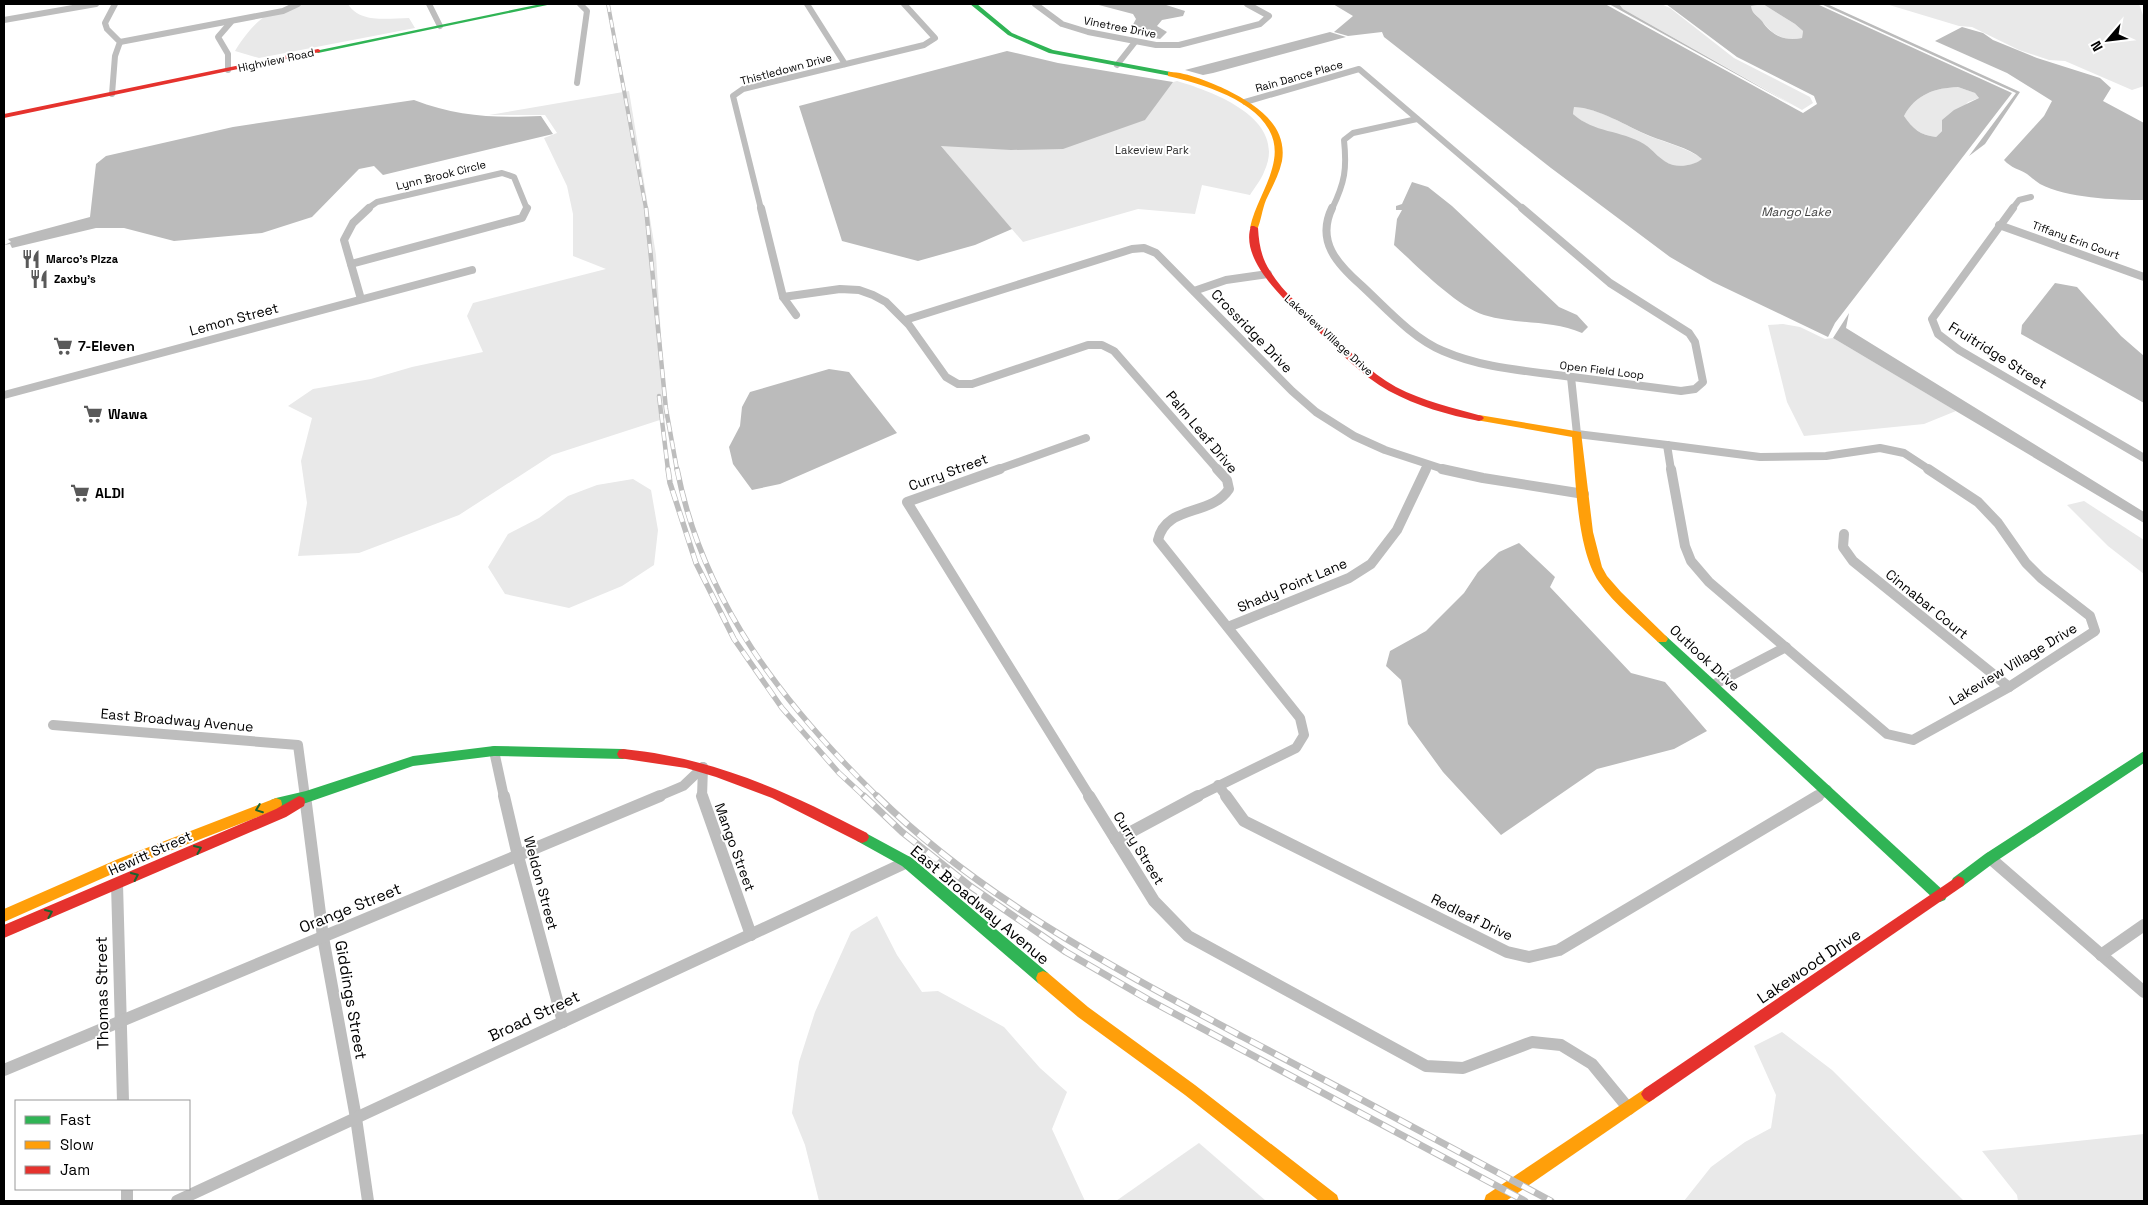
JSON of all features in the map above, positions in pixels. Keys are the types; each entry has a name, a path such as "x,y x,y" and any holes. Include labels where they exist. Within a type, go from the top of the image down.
{"street":[{"path":"4,20 96,4"},
{"path":"115,4 105,23 107,29 120,42"},
{"path":"120,42 283,11 298,4"},
{"path":"429,4 440,26"},
{"name":"Highview Road","path":"4,116 548,4"},
{"path":"577,82 587,11 580,4"},
{"path":"807,4 845,64"},
{"name":"Thistledown Drive","path":"796,316 783,298 733,96 743,89 924,45 935,38 904,4"},
{"name":"Lakeview Village Drive","path":"973,4 991,21 1023,42 1062,54 1198,82 1245,102 1271,126 1277,138 1280,151 1279,164 1255,212 1253,233 1257,253 1268,274 1286,297 1369,373 1397,391 1430,406 1472,417 1577,434 1667,445 1760,457 1826,456 1880,448 1904,453 1978,502 1998,523 2026,563 2041,578 2090,616 2095,632 2009,686 1912,740 1887,734 1709,582 1691,561 1685,546 1667,445"},
{"name":"Vinetree Drive","path":"1035,4 1062,24 1088,32 1156,45 1179,45 1260,24 1269,16 1248,4"},
{"path":"228,70 228,54 218,37 222,30 232,21"},
{"path":"112,94 115,56 120,42"},
{"path":"1117,65 1135,42"},
{"name":"Rain Dance Place","path":"1245,102 1359,69"},
{"name":"Open Field Loop","path":"1359,69 1610,284 1689,333 1694,342 1703,382 1695,389 1681,391 1485,366 1442,351 1420,338 1346,272 1334,258 1328,244 1326,221 1339,194 1348,166 1344,140 1353,133 1417,119"},
{"name":"Lynn Brook Circle","path":"351,264 522,218 527,209 514,177 502,173 491,174 377,202 366,209 346,233 344,240 361,300"},
{"name":"Fruitridge Street","path":"2031,197 2019,200 1932,319 1938,334 1959,350 2144,458"},
{"name":"Tiffany Erin Court","path":"2000,225 2144,277"},
{"name":"Crossridge Drive","path":"905,320 1132,249 1144,248 1156,253 1296,395 1324,418 1366,441 1427,466 1482,479 1584,494"},
{"name":"Lemon Street","path":"4,395 472,270"},
{"path":"1194,291 1226,280 1268,274"},
{"name":"Palm Leaf Drive","path":"783,298 842,290 860,290 874,295 893,305 946,378 958,384 972,384 1088,345 1102,345 1114,351 1227,480 1229,489 1222,499 1165,522 1158,530 1158,540 1300,718 1304,735 1296,748 1218,785 1116,840"},
{"name":"Outlook Drive","path":"1571,377 1591,552 1602,578 1630,609 1940,896"},
{"name":"Curry Street","path":"1086,438 907,502 1154,901 1188,936 1426,1066 1463,1068 1532,1042 1561,1045 1592,1064 1629,1109"},
{"name":"Shady Point Lane","path":"1228,627 1349,578 1371,564 1397,530 1427,466"},
{"name":"Cinnabar Court","path":"1844,534 1843,547 1853,561 2009,686"},
{"path":"1713,685 1786,647"},
{"name":"East Broadway Avenue","path":"53,725 298,745"},
{"name":"Giddings Street","path":"298,745 323,936 356,1118 368,1201"},
{"name":"East Broadway Avenue","path":"494,751 641,755 703,766 797,802 907,862 1082,1012 1190,1090 1331,1201"},
{"name":"Hewitt Street","path":"4,916 138,857 274,804 306,797 413,761 494,751"},
{"name":"Weldon Street","path":"494,751 518,856 563,1022"},
{"name":"Lakewood Drive","path":"1492,1201 1940,896 1990,858 2144,756"},
{"name":"Orange Street","path":"4,1070 683,786 703,766"},
{"name":"Mango Street","path":"703,766 702,797 751,935"},
{"name":"Redleaf Drive","path":"1218,785 1244,821 1507,952 1529,956 1559,950 1827,790"},
{"name":"Hewitt Street","path":"4,932 281,814 306,797"},
{"path":"1990,858 2144,992"},
{"name":"Broad Street","path":"177,1201 907,862"},
{"name":"Thomas Street","path":"117,884 123,1100"},
{"path":"4,908 46,896"},
{"path":"2102,955 2144,925"}],"green space":[{"path":"302,4 348,4 360,15 367,17 384,19 409,18 415,28 259,58 235,51 248,32 264,17"},
{"path":"1619,4 1661,4 1670,8 1734,58 1810,97 1813,103 1802,110 1623,9"},
{"path":"1763,4 1795,24 1803,31 1802,38 1785,38 1770,30 1750,6"},
{"path":"1886,4 2139,4 2144,18 2144,86 2132,90 2065,61 2049,60 2019,50 1972,27 1959,26"},
{"name":"Lakeview Park","path":"1177,81 1210,92 1244,111 1257,123 1266,137 1269,153 1264,172 1250,195 1202,185 1195,214 1138,209 1023,242 941,146"},
{"path":"1958,87 1975,93 1979,98 1968,102 1936,137 1917,131 1904,116 1920,97 1934,91"},
{"path":"629,91 656,255 666,418 552,455 459,515 359,553 298,556 307,503 301,461 312,418 288,406 313,389 371,379 412,367 483,352 467,316 473,303 606,269 573,256 573,214 567,186 544,138 557,133 545,115 489,115"},
{"path":"1574,107 1584,108 1613,118 1703,159 1688,165 1677,166 1669,164 1647,148 1580,120 1573,114"},
{"path":"1783,324 1800,327 1825,339 1833,338 1956,411 1924,424 1804,436 1787,402 1768,325"},
{"path":"633,479 651,490 658,530 654,565 622,586 569,608 505,594 488,567 508,534 539,518 568,496 597,485"},
{"path":"2084,501 2144,540 2144,574 2108,546 2067,505"},
{"path":"877,916 897,955 922,992 938,991 1004,1027 1040,1068 1067,1092 1052,1129 1085,1201 819,1201 805,1145 792,1113 799,1062 815,1012 851,932"},
{"path":"1782,1032 1832,1070 1964,1201 1684,1201 1711,1167 1745,1142 1771,1128 1776,1095 1754,1046"},
{"path":"2144,1134 2144,1201 2018,1201 2017,1195 1982,1151"},
{"path":"1199,1143 1266,1201 1116,1201"}],"water":[{"path":"1095,4 1163,4 1185,11 1183,16 1162,20 1157,26 1167,32 1160,39 1138,35 1130,30 1136,19 1133,14"},
{"name":"Mango Lake","path":"1333,4 1605,4 1803,113 1817,104 1814,96 1737,57 1666,4 1763,4 1817,4 2012,93 1835,323 1828,337 1713,282 1670,257 1551,168 1384,37 1382,32 1348,36 1334,32 1353,16","holes":["1763,4 1803,31 1802,38 1790,39 1774,34 1754,13 1751,6","1958,87 1975,93 1979,98 1954,110 1942,120 1942,131 1936,137 1921,133 1904,116 1920,97 1942,89","1574,107 1593,111 1650,136 1684,148 1702,159 1688,165 1673,165 1635,139 1590,125 1573,114"]},
{"path":"1609,4 1619,4 1623,9 1794,106"},
{"path":"1821,4 1827,4 2020,92 1985,144 1969,156 2016,93"},
{"path":"1962,27 1983,33 1993,40 2037,58 2100,78 2111,88 2103,101 2144,123 2144,200 2105,199 2051,189 2007,163 2004,160 2044,116 2052,101 2007,73 1935,41"},
{"path":"1330,32 1346,37 1213,73 1203,75 1185,70"},
{"path":"1007,51 1058,63 1173,82 1145,120 1063,149 1011,150 941,146 1012,229 975,245 918,261 842,241 799,106"},
{"path":"414,100 430,106 461,113 508,117 541,116 553,134 383,175 374,166 359,169 312,217 262,233 174,241 124,228 96,228 12,248 10,244 4,245 11,242 8,239 90,217 96,164 106,156 233,127"},
{"path":"1412,182 1428,187 1452,206 1559,307 1577,315 1588,327 1582,333 1558,326 1496,318 1473,310 1449,294 1394,245 1397,219 1402,210 1396,210 1396,206 1402,204"},
{"path":"2055,283 2077,287 2121,336 2144,356 2144,403 2021,334 2022,325"},
{"path":"1849,313 1846,328 2144,512 2144,523 1833,338"},
{"path":"829,369 849,372 897,433 780,484 752,490 733,464 729,447 740,426 742,407 750,392"},
{"path":"1519,543 1555,577 1550,587 1631,673 1665,682 1707,731 1674,749 1597,769 1501,835 1443,772 1408,724 1401,680 1386,666 1390,651 1426,631 1464,593 1478,572 1499,552"}],"railway":[{"path":"608,4 646,209"},
{"path":"646,208 666,409 677,470"},
{"path":"659,396 668,470"},
{"path":"668,469 670,483 696,563 734,639 782,708 839,773 865,797"},
{"path":"677,469 689,517 706,563 727,607 752,648 810,725 877,796"},
{"path":"864,796 902,832 970,886 1066,952 1149,1000 1525,1201"},
{"path":"877,796 960,867 1005,899 1098,958 1551,1201"}],"traffic: fast":[{"path":"318,51 549,4"},
{"path":"973,4 1010,34 1051,52 1171,74"},
{"path":"1662,639 1940,896"},
{"path":"276,804 306,797 413,761 494,751 623,754"},
{"path":"1958,882 1990,858 2144,756"},
{"path":"862,837 907,862 1043,978"}],"traffic: slow":[{"path":"1171,74 1203,83 1239,99 1255,109 1268,122 1277,136 1278,162 1259,208 1254,228"},
{"path":"1479,418 1577,434 1588,532 1597,567 1603,579 1617,595 1662,639"},
{"path":"4,916 123,863 276,804"},
{"path":"1043,978 1083,1012 1190,1090 1331,1201"},
{"path":"1492,1201 1649,1094"}],"traffic: jam":[{"path":"4,116 318,51"},
{"path":"1254,228 1254,244 1266,273 1276,286 1356,363 1383,383 1414,399 1479,418"},
{"path":"623,754 655,757 716,771 776,794 862,837"},
{"path":"4,932 281,813 299,802"},
{"path":"1649,1094 1958,882"}],"place":[{"name":"Marco's Pizza","path":"31,259"},
{"name":"Zaxby's","path":"39,279"},
{"name":"7-Eleven","path":"63,346"},
{"name":"Wawa","path":"93,414"},
{"name":"ALDI","path":"80,493"}]}
